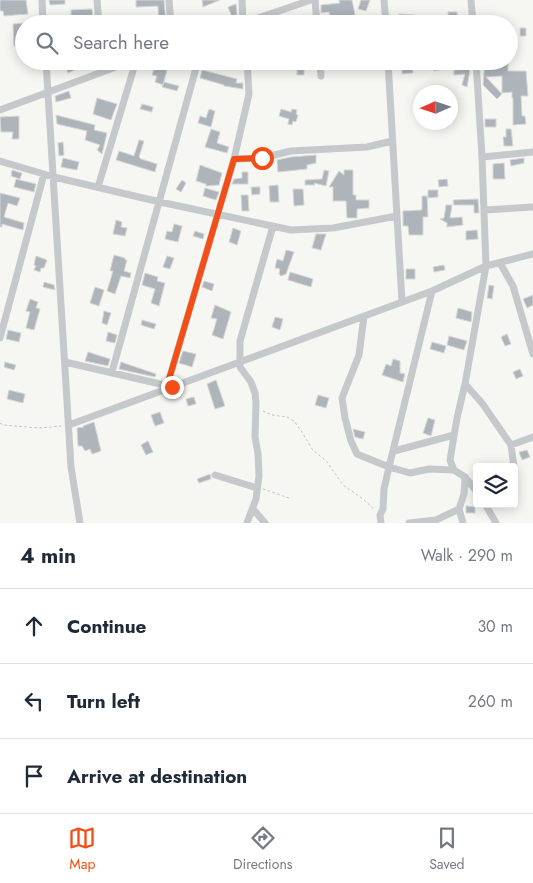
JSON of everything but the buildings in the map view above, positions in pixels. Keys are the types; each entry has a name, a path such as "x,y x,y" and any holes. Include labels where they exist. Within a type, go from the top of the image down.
{"street":[{"path":"42,0 43,15"},
{"path":"98,0 99,15"},
{"path":"169,0 170,15"},
{"path":"242,0 242,15"},
{"path":"266,15 311,0"},
{"path":"315,0 316,15"},
{"path":"384,0 385,15"},
{"path":"471,0 472,15"},
{"path":"47,70 71,467 80,523"},
{"path":"0,110 106,70"},
{"path":"98,187 133,70"},
{"path":"112,372 196,70"},
{"path":"169,386 216,214 234,159 249,94 248,70"},
{"path":"321,70 321,76"},
{"path":"388,70 402,302"},
{"path":"454,470 450,460 486,266 485,210 477,70"},
{"path":"234,159 262,158 291,151 368,146 392,141"},
{"path":"482,157 533,152"},
{"path":"0,161 54,177 291,230 314,230 397,216"},
{"path":"0,338 44,174"},
{"path":"485,210 533,207"},
{"path":"247,523 253,509 258,488 258,454 255,437 255,393 251,382 242,372 240,362 242,333 273,226"},
{"path":"69,425 169,386 240,362 432,291 486,266 533,254"},
{"path":"500,263 513,286 533,354"},
{"path":"380,523 384,488 432,291"},
{"path":"364,316 358,355 342,398 351,441 357,454 360,457 410,473 429,469 454,470 464,477 473,487"},
{"path":"65,362 169,386"},
{"path":"465,384 482,403 511,445 513,463"},
{"path":"394,451 454,435"},
{"path":"511,445 533,437"},
{"path":"215,475 258,488"},
{"path":"463,523 459,509 464,494 464,477"},
{"path":"487,508 496,523"},
{"path":"253,509 265,523"},
{"path":"409,523 436,520 459,509"}],"path":[{"path":"256,402 264,413 287,417 294,421 312,449 327,462 343,485 363,499 380,515"},
{"path":"0,423 3,426 39,428 69,425"},
{"path":"258,488 289,498"}],"route":[{"path":"172,387 167,386 216,214 234,159 262,158"}]}
